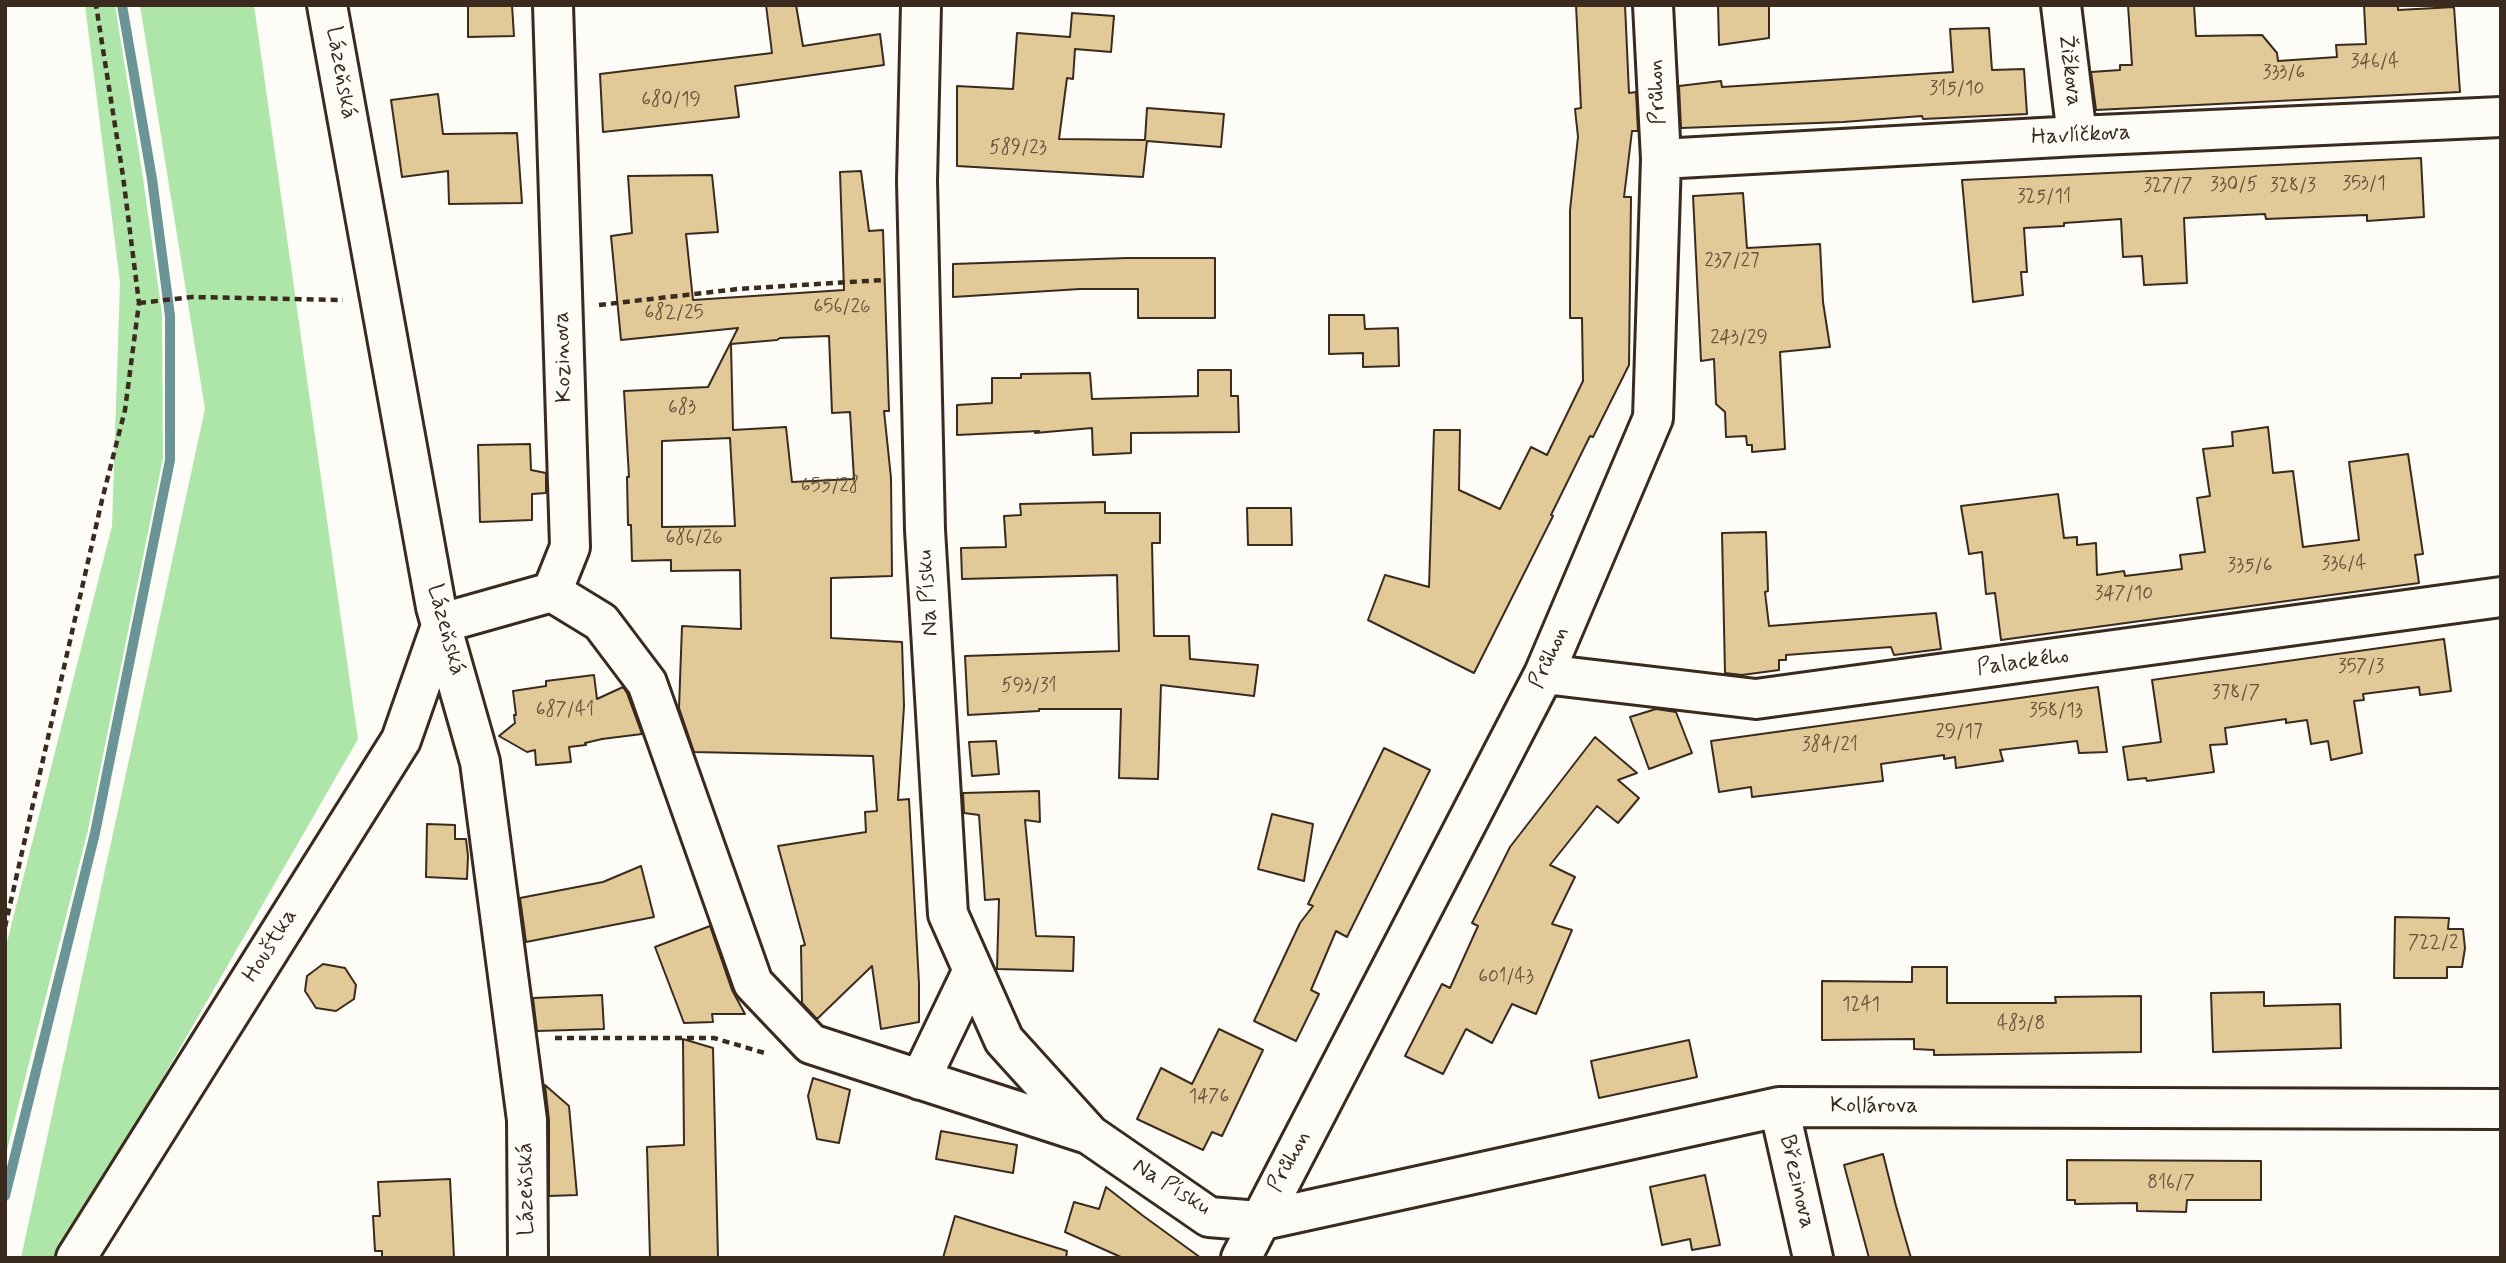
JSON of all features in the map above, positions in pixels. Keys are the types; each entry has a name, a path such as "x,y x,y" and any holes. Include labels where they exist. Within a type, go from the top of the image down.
{"street":[{"name":"Lázeňská","path":"327,5 436,607 480,762 527,1120 528,1258"},
{"name":"Kozinova","path":"552,592 570,547 553,5"},
{"name":"Na Písku","path":"922,5 917,181 925,530 948,914 1004,1040 1090,1135 1209,1217 1259,1221"},
{"name":"Průhon","path":"1241,1258 1544,674 1653,418 1661,159 1653,5"},
{"name":"Žižkova","path":"2061,5 2077,136"},
{"name":"Havlíčkova","path":"1661,159 2077,136 2501,117"},
{"name":"Na Písku","path":"552,592 601,622 647,682 753,983 811,1044 1090,1135"},
{"path":"442,623 552,592"},
{"name":"Palackého","path":"1544,674 1756,699 2501,597"},
{"name":"Houštka","path":"76,1258 401,740 442,623"},
{"path":"920,1080 973,970"},
{"name":"Kollárova","path":"1259,1221 1779,1107 2501,1109"},
{"name":"Březinova","path":"1779,1107 1813,1258"}],"path":[{"path":"5,927 125,410 141,303 96,5"},
{"path":"562,309 738,289 919,278"},
{"path":"141,303 192,297 382,301"},
{"path":"516,1038 714,1038 788,1060 811,1044"}],"green space":[{"path":"85,5 115,5 162,314 163,458 88,830 5,1158 5,950 112,526 120,282"},
{"path":"140,5 254,5 358,739 59,1258 21,1258 205,409"}],"building":[{"path":"468,5 512,5 514,36 468,37"},
{"path":"766,5 796,5 803,46 880,34 884,65 735,86 739,117 603,132 600,74 772,53"},
{"path":"1576,5 1625,5 1629,93 1636,92 1638,131 1632,131 1624,197 1631,197 1629,365 1593,437 1590,436 1474,673 1368,620 1385,575 1429,587 1434,430 1460,430 1459,490 1500,509 1531,447 1547,455 1583,381 1582,318 1570,318 1570,210 1578,137 1575,109 1581,108"},
{"path":"1718,5 1769,5 1769,38 1719,45"},
{"path":"2128,5 2194,5 2196,36 2262,35 2277,53 2278,61 2337,57 2336,45 2366,44 2364,5 2398,5 2398,10 2454,7 2460,92 2096,110 2091,72 2120,70 2120,65 2132,65"},
{"path":"1072,13 1114,16 1111,52 1075,49 1073,79 1067,78 1059,139 1145,140 1147,108 1224,114 1221,147 1147,141 1143,177 957,166 957,86 1013,89 1017,33 1070,37"},
{"path":"1989,28 1992,70 2024,69 2027,114 1923,119 1922,116 1681,128 1679,86 1721,81 1722,87 1953,72 1950,29"},
{"path":"438,94 443,134 517,133 522,203 449,204 448,171 402,177 391,100"},
{"path":"2421,158 2424,217 2367,221 2367,215 2266,219 2265,214 2184,218 2187,283 2144,285 2142,256 2123,257 2121,219 2024,228 2027,272 2021,272 2023,295 1973,302 1962,180"},
{"path":"861,171 869,231 883,230 889,411 884,411 891,478 892,576 831,578 831,638 902,642 904,706 898,800 909,799 919,1022 881,1029 872,966 817,1019 802,1003 801,946 805,945 778,846 866,832 865,812 877,811 873,756 694,752 679,708 682,626 741,629 740,570 671,571 671,560 632,561 631,525 628,525 629,477 624,391 708,387 738,328 621,340 611,236 632,233 628,176 712,175 718,232 686,234 693,300 844,290 840,172","holes":["829,336 832,413 850,412 854,479 792,482 786,427 733,430 731,344","730,438 735,526 662,527 662,441"]},
{"path":"1743,193 1747,248 1820,244 1823,302 1830,347 1780,352 1785,449 1752,452 1752,445 1747,445 1746,436 1726,437 1725,412 1716,404 1714,359 1701,361 1693,196"},
{"path":"1215,258 1215,318 1138,318 1138,289 1080,289 953,297 953,264"},
{"path":"1329,315 1364,315 1365,329 1398,328 1399,366 1363,367 1363,353 1329,354"},
{"path":"1198,370 1231,370 1231,396 1238,396 1239,432 1131,433 1131,453 1093,455 1092,428 957,435 957,405 992,403 992,378 1021,378 1021,374 1090,373 1092,399 1198,396"},
{"path":"2268,427 2273,473 2293,471 2303,547 2359,540 2349,462 2408,454 2423,554 2415,555 2419,583 2001,640 1995,593 1986,594 1982,552 1969,554 1961,506 2058,494 2064,538 2077,537 2077,545 2096,543 2097,575 2124,571 2125,576 2182,569 2180,555 2205,552 2197,498 2210,496 2203,449 2233,446 2232,432"},
{"path":"530,444 531,470 546,473 546,493 532,494 532,520 480,522 478,445"},
{"path":"1105,502 1105,513 1160,513 1160,543 1152,543 1154,636 1189,636 1190,659 1258,665 1254,696 1161,685 1158,779 1119,778 1121,709 1039,709 968,715 965,656 1119,651 1117,575 962,579 961,548 1006,547 1004,516 1021,515 1020,504"},
{"path":"1247,508 1291,508 1292,545 1248,545"},
{"path":"1766,532 1768,591 1765,592 1769,626 1936,613 1941,649 1894,655 1891,647 1786,655 1786,660 1779,660 1779,670 1742,675 1725,673 1722,533"},
{"path":"2444,639 2451,691 2420,695 2419,687 2363,694 2364,700 2354,701 2362,753 2331,760 2328,741 2311,744 2307,720 2286,723 2286,719 2225,728 2227,744 2210,745 2214,772 2147,781 2146,778 2128,780 2123,747 2161,742 2152,680"},
{"path":"594,675 597,699 623,687 642,734 569,747 571,762 536,765 535,750 527,752 499,736 515,723 513,691 546,686 546,681"},
{"path":"2098,687 2107,752 2079,753 2077,741 2000,750 2003,761 1956,768 1955,757 1944,759 1944,755 1881,764 1883,781 1752,797 1751,787 1719,792 1711,741"},
{"path":"1656,709 1676,712 1692,753 1649,769 1630,717"},
{"path":"1595,737 1637,773 1618,780 1639,798 1618,823 1597,806 1550,865 1575,877 1552,924 1572,930 1536,1014 1512,1004 1492,1043 1466,1029 1443,1074 1405,1056 1442,984 1450,988 1478,926 1472,923 1510,847"},
{"path":"996,741 999,774 972,776 969,742"},
{"path":"1384,748 1430,770 1347,937 1336,931 1311,990 1319,994 1296,1041 1254,1021 1300,923 1313,906 1308,904"},
{"path":"1039,791 1040,822 1025,820 1036,936 1074,937 1073,971 997,969 999,899 985,900 979,815 964,813 963,793"},
{"path":"1272,814 1313,824 1304,881 1258,869"},
{"path":"427,824 455,825 455,839 466,839 467,879 426,877"},
{"path":"641,866 654,917 526,942 520,898 603,882"},
{"path":"2395,917 2449,918 2448,929 2463,929 2465,948 2462,967 2447,967 2447,978 2394,978"},
{"path":"710,926 732,990 745,1014 712,1014 713,1022 684,1023 655,947"},
{"path":"323,964 345,968 356,985 354,999 336,1011 316,1008 305,991 307,976"},
{"path":"1912,967 1947,967 1947,1003 2056,1003 2055,997 2141,996 2141,1052 1934,1055 1934,1050 1914,1049 1914,1039 1822,1040 1822,981 1912,982"},
{"path":"2264,992 2264,1006 2340,1004 2341,1048 2213,1052 2211,993"},
{"path":"602,995 604,1029 537,1031 533,998"},
{"path":"1219,1029 1263,1050 1222,1136 1212,1132 1203,1150 1137,1119 1161,1068 1192,1084"},
{"path":"683,1039 713,1048 718,1258 650,1258 647,1147 684,1145"},
{"path":"1689,1040 1697,1077 1599,1098 1591,1061"},
{"path":"813,1078 850,1090 839,1143 817,1139 808,1096"},
{"path":"545,1085 569,1106 577,1195 549,1196 549,1120"},
{"path":"941,1131 1017,1145 1013,1173 936,1159"},
{"path":"1883,1154 1911,1258 1869,1258 1844,1165"},
{"path":"2067,1160 2261,1161 2261,1200 2187,1200 2186,1212 2137,1211 2137,1203 2075,1204 2075,1200 2067,1200"},
{"path":"1705,1175 1720,1245 1692,1250 1690,1239 1662,1245 1650,1187"},
{"path":"450,1179 454,1258 382,1258 382,1251 375,1251 373,1216 380,1216 378,1182"},
{"path":"1106,1187 1201,1258 1123,1258 1065,1232 1074,1202 1099,1209"},
{"path":"955,1216 1067,1251 1066,1258 943,1258"}],"waterway":[{"path":"5,1196 95,833 170,460 170,316 152,179 122,5"}]}
